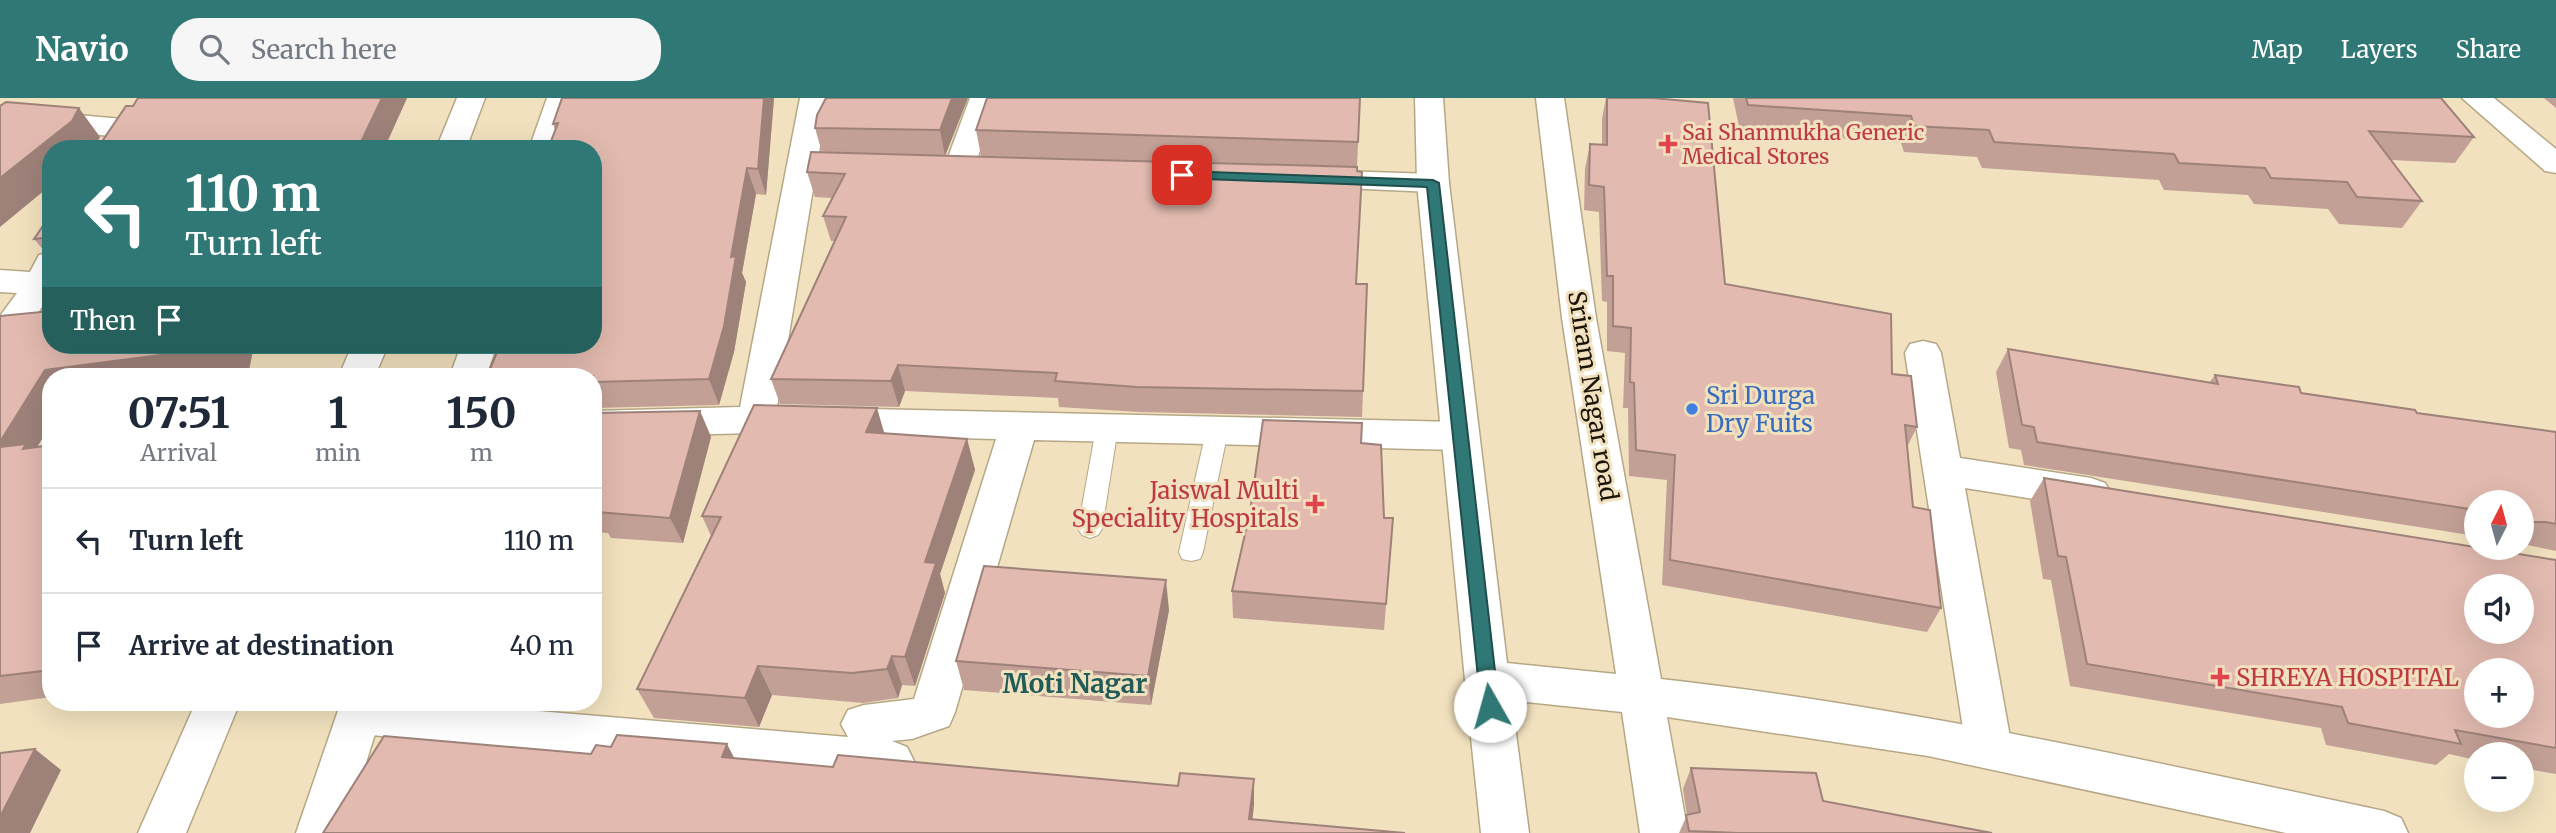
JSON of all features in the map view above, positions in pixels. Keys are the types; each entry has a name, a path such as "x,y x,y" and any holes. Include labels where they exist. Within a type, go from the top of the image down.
{"street":[{"path":"455,140 471,98"},
{"path":"547,140 561,98"},
{"path":"756,420 815,167 814,98"},
{"path":"960,168 984,98"},
{"path":"1429,98 1433,183 1458,436 1505,833"},
{"name":"Sriram Nagar road","path":"1550,98 1579,318 1664,833"},
{"path":"2463,98 2476,98 2554,161"},
{"path":"0,117 124,128"},
{"path":"1280,178 1433,183"},
{"path":"0,281 42,273"},
{"path":"0,342 42,278"},
{"path":"1923,352 1989,748"},
{"path":"602,424 756,420 1458,436"},
{"path":"864,724 912,720 933,712 1019,426"},
{"path":"1944,470 2121,498"},
{"path":"1487,680 1642,694 1989,748 2384,833"},
{"path":"162,833 214,711"},
{"path":"320,833 360,711"},
{"path":"391,711 938,766"}],"lane":[{"path":"1090,528 1107,428"},
{"path":"1191,552 1217,431"}],"building":[{"path":"138,98 382,98 362,140 103,140 126,106 133,106"},
{"path":"562,98 764,98 758,169 747,168 731,257 736,256 724,326 709,379 602,382 602,368 490,368 496,354 602,354 602,140 551,140 558,123 553,124"},
{"path":"826,98 952,98 940,130 815,128 817,115"},
{"path":"987,98 1360,98 1358,142 976,130"},
{"path":"1607,98 1653,98 1708,103 1725,284 1891,314 1892,374 1911,376 1917,427 1905,425 1913,507 1930,510 1941,608 1670,560 1675,455 1636,450 1634,383 1630,382 1631,328 1613,326 1613,276 1607,276 1604,187 1589,185 1590,144 1607,145"},
{"path":"1746,98 2441,98 2474,137 2369,131 2422,201 2357,197 2347,182 2271,178 2265,168 2179,163 2174,154 1994,142 1989,130 1914,126 1911,116 1748,105"},
{"path":"6,102 79,108 72,121 48,140 42,140 42,145 0,178 0,106"},
{"path":"811,152 1357,167 1357,171 1362,172 1356,284 1367,284 1363,391 1137,387 1055,381 1057,373 898,365 891,381 771,379 846,217 823,216 845,174 807,172"},
{"path":"42,227 42,238 34,239"},
{"path":"42,312 42,354 168,354 42,368 42,375 0,442 0,316"},
{"path":"2008,349 2218,384 2215,375 2299,387 2301,393 2415,410 2417,413 2556,432 2556,524 2534,522 2534,490 2464,490 2464,508 2037,442 2034,427 2022,425"},
{"path":"754,405 877,408 866,432 967,439 925,562 936,563 905,657 892,656 887,669 852,673 758,666 745,698 637,689 721,517 702,516"},
{"path":"700,411 670,518 602,512 602,413"},
{"path":"1263,420 1362,423 1361,443 1381,445 1384,518 1393,518 1386,604 1232,591 1250,512"},
{"path":"26,444 23,449 42,446 42,671 0,676 0,447"},
{"path":"2044,478 2464,545 2464,560 2534,560 2534,556 2556,560 2556,748 2455,730 2461,744 2348,723 2342,707 2087,664 2066,557 2058,556"},
{"path":"984,566 1166,580 1148,676 956,661"},
{"path":"617,735 727,744 722,757 833,767 838,755 1178,786 1180,773 1254,779 1249,819 1405,833 323,833 384,736 591,754 596,745 611,747"},
{"path":"35,749 0,817 0,753"},
{"path":"1691,768 1816,773 1823,801 1992,833 1689,831 1686,815 1700,812"}],"place":[{"name":"Sai Shanmukha Generic Medical Stores","path":"1668,144"},
{"name":"Sri Durga Dry Fuits","path":"1692,409"},
{"name":"Jaiswal Multi Speciality Hospitals","path":"1315,504"},
{"name":"SHREYA HOSPITAL","path":"2220,677"}],"district":[{"name":"Moti Nagar","path":"1075,683"}],"route":[{"path":"1182,175 1433,183 1458,436 1490,706"}]}
